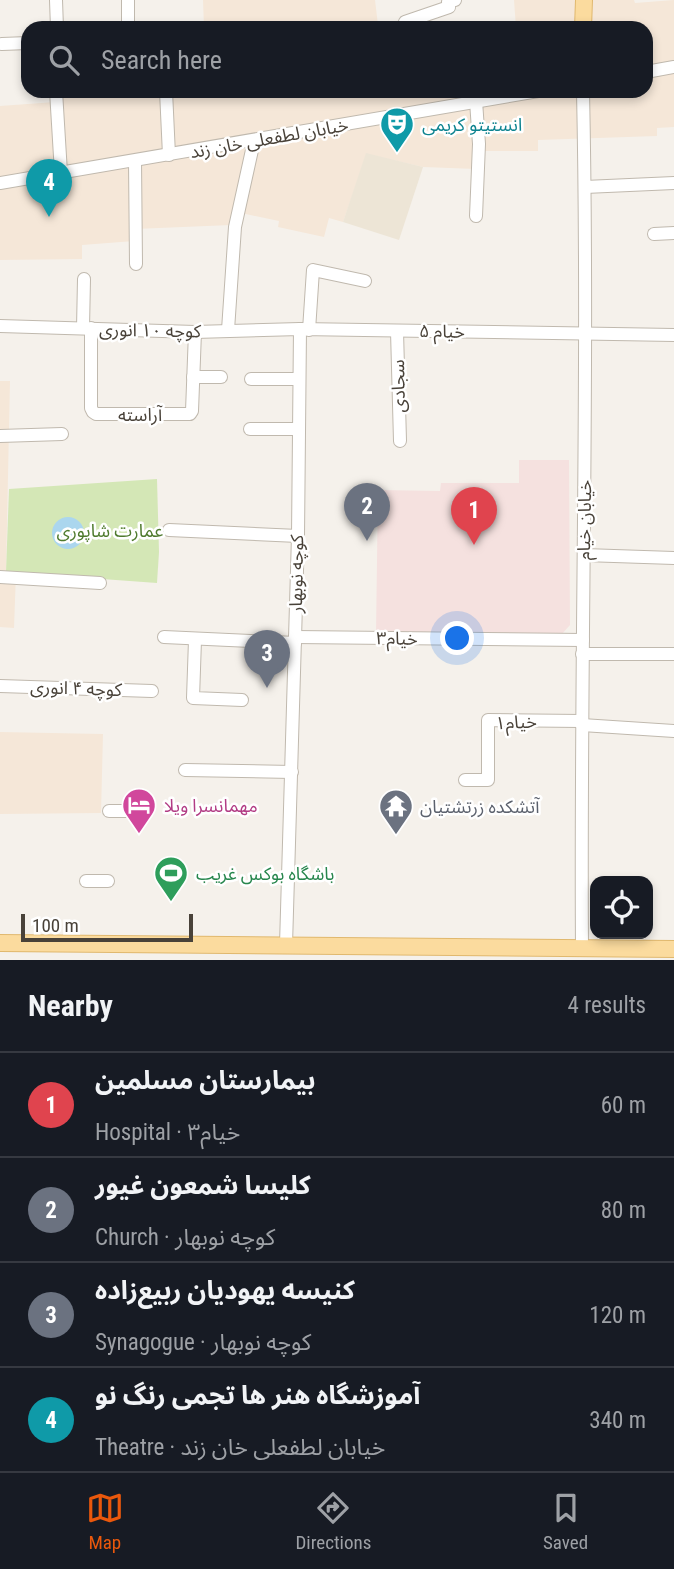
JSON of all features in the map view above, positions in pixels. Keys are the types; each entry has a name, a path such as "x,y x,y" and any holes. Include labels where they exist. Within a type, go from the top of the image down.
{"main road":[{"path":"583,21 584,0"},
{"path":"0,943 674,949"}],"street":[{"path":"56,0 57,21"},
{"path":"128,0 128,21"},
{"path":"408,21 449,8 452,1"},
{"path":"2,44 21,43"},
{"path":"653,71 674,67"},
{"path":"57,98 61,173"},
{"path":"166,98 169,155"},
{"name":"خیابان لطفعلی خان زند","path":"0,183 495,98"},
{"name":"خیابان خیام","path":"582,948 582,654 586,459 583,98"},
{"path":"476,101 479,144 476,216"},
{"path":"228,330 235,227 254,141"},
{"path":"135,161 136,264"},
{"path":"585,187 674,183"},
{"path":"654,234 674,233"},
{"name":"کوچه نوبهار","path":"286,945 298,536 299,379 304,330 313,270 365,281"},
{"path":"84,279 87,328"},
{"name":"کوچه ۱۰ انوری","path":"0,326 195,332 304,330"},
{"name":"آراسته","path":"87,328 93,412 190,414 195,332"},
{"name":"۵ خیام","path":"304,330 674,335"},
{"name":"سجادی","path":"397,331 400,441"},
{"path":"193,377 221,377"},
{"path":"251,379 299,379"},
{"path":"250,429 298,429"},
{"path":"0,436 61,435"},
{"path":"169,530 298,536"},
{"path":"583,555 674,558"},
{"path":"0,577 100,583"},
{"name":"خیام۳","path":"164,637 195,640 583,640"},
{"path":"195,640 193,698 242,700"},
{"path":"582,654 674,654"},
{"name":"کوچه ۴ انوری","path":"0,686 152,691"},
{"name":"۱خیام","path":"465,780 488,780 488,720 582,723"},
{"path":"582,723 674,731"},
{"path":"185,770 292,772"},
{"path":"109,811 140,811"},
{"path":"86,881 108,881"}],"shaded area":[{"path":"203,0 375,0 378,21 204,21"},
{"path":"514,0 634,0 635,3 674,0 674,127 657,128 657,136 538,140 538,151 483,151 476,169 423,167 367,154 343,222 329,218 324,237 278,227 279,221 241,213 231,225 135,229 134,241 82,245 82,259 0,260 0,106 55,102 55,98 653,98 653,21 516,21"},
{"path":"366,153 423,167 399,240 343,222"},
{"path":"0,381 10,381 6,572 16,573 14,628 0,627"},
{"path":"519,460 569,460 570,625 561,635 376,633 378,490 440,491 441,483 519,483"},
{"path":"0,732 103,734 101,813 0,814"}],"green space":[{"name":"عمارت شاپوری","path":"157,479 157,583 6,572 9,489"}],"water":[{"path":"68,517 79,522 84,533 79,544 68,549 57,544 52,533 57,522"}],"place":[{"name":"انستیتو کریمی","path":"397,154"},
{"name":"آموزشگاه هنر ها تجمی رنگ نو","path":"49,217"},
{"name":"کلیسا شمعون غیور","path":"367,541"},
{"name":"بیمارستان مسلمین","path":"474,545"},
{"name":"کنیسه یهودیان ربیع‌زاده","path":"267,688"},
{"name":"مهمانسرا ویلا","path":"139,835"},
{"name":"آتشکده زرتشتیان","path":"396,836"},
{"name":"باشگاه بوکس غریب","path":"171,903"}]}
